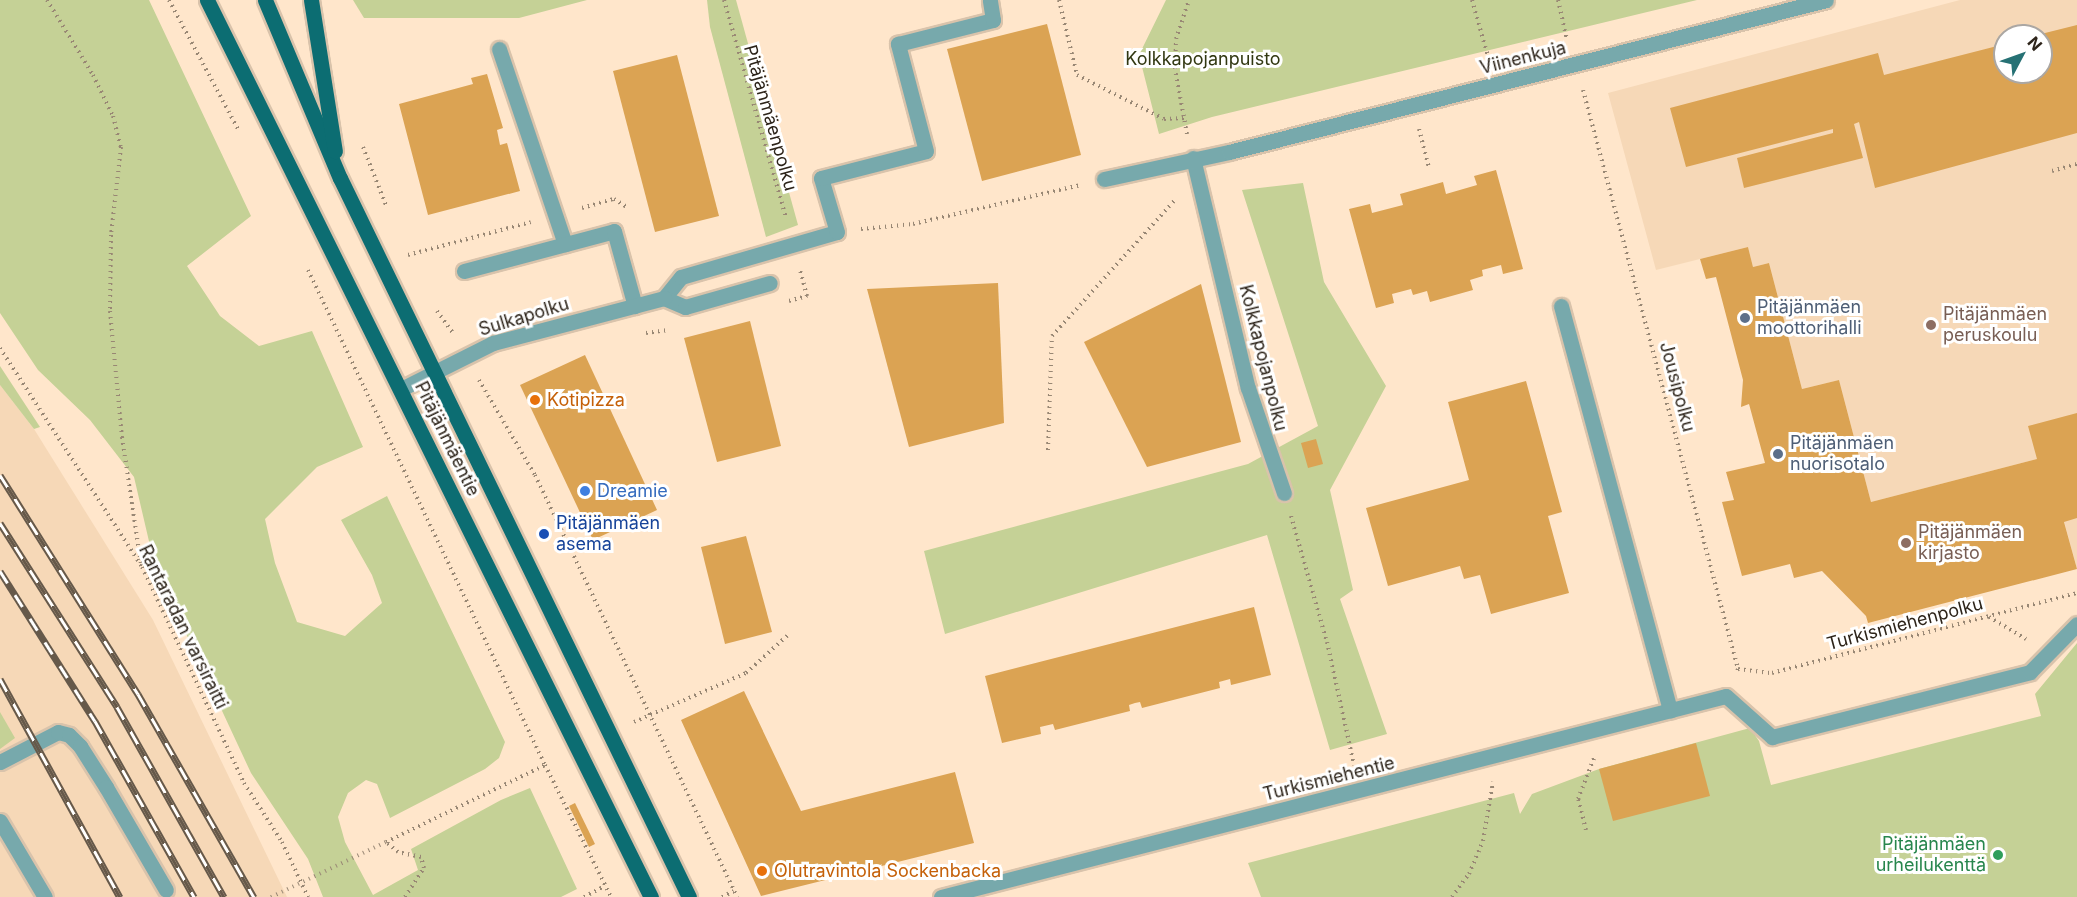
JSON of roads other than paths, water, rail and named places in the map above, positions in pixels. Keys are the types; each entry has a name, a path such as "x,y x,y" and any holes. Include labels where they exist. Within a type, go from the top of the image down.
{"main road":[{"name":"Pitäjänmäentie","path":"207,0 651,897"},
{"name":"Pitäjänmäentie","path":"265,0 340,177 689,897"},
{"path":"311,0 340,177"}],"street":[{"path":"770,283 685,307 664,298 681,277 837,232 821,178 926,151 898,44 993,20 990,0"},
{"name":"Viinenkuja","path":"1104,179 1229,152 1826,0"},
{"path":"499,49 566,244"},
{"name":"Kolkkapojanpolku","path":"1193,158 1248,388 1284,492"},
{"path":"464,271 614,231 634,306"},
{"name":"Sulkapolku","path":"401,388 493,343 664,298"},
{"path":"1561,306 1670,711"},
{"name":"Turkismiehentie","path":"941,897 1726,696 1772,737 2030,672 2077,624"},
{"path":"0,762 58,732 69,735 101,779 165,890"},
{"path":"0,821 45,897"}],"railway":[{"path":"0,475 138,694 254,897"},
{"path":"0,523 117,707 224,897"},
{"path":"0,571 95,721 194,897"},
{"path":"0,679 120,897"}],"place":[{"name":"Pitäjänmäen moottorihalli","path":"1745,318"},
{"name":"Pitäjänmäen peruskoulu","path":"1931,325"},
{"name":"Kotipizza","path":"535,400"},
{"name":"Pitäjänmäen nuorisotalo","path":"1778,454"},
{"name":"Dreamie","path":"585,491"},
{"name":"Pitäjänmäen asema","path":"544,534"},
{"name":"Pitäjänmäen kirjasto","path":"1906,543"},
{"name":"Pitäjänmäen urheilukenttä","path":"1998,855"},
{"name":"Olutravintola Sockenbacka","path":"762,871"}],"park label":[{"name":"Kolkkapojanpuisto","path":"1203,59"}]}
